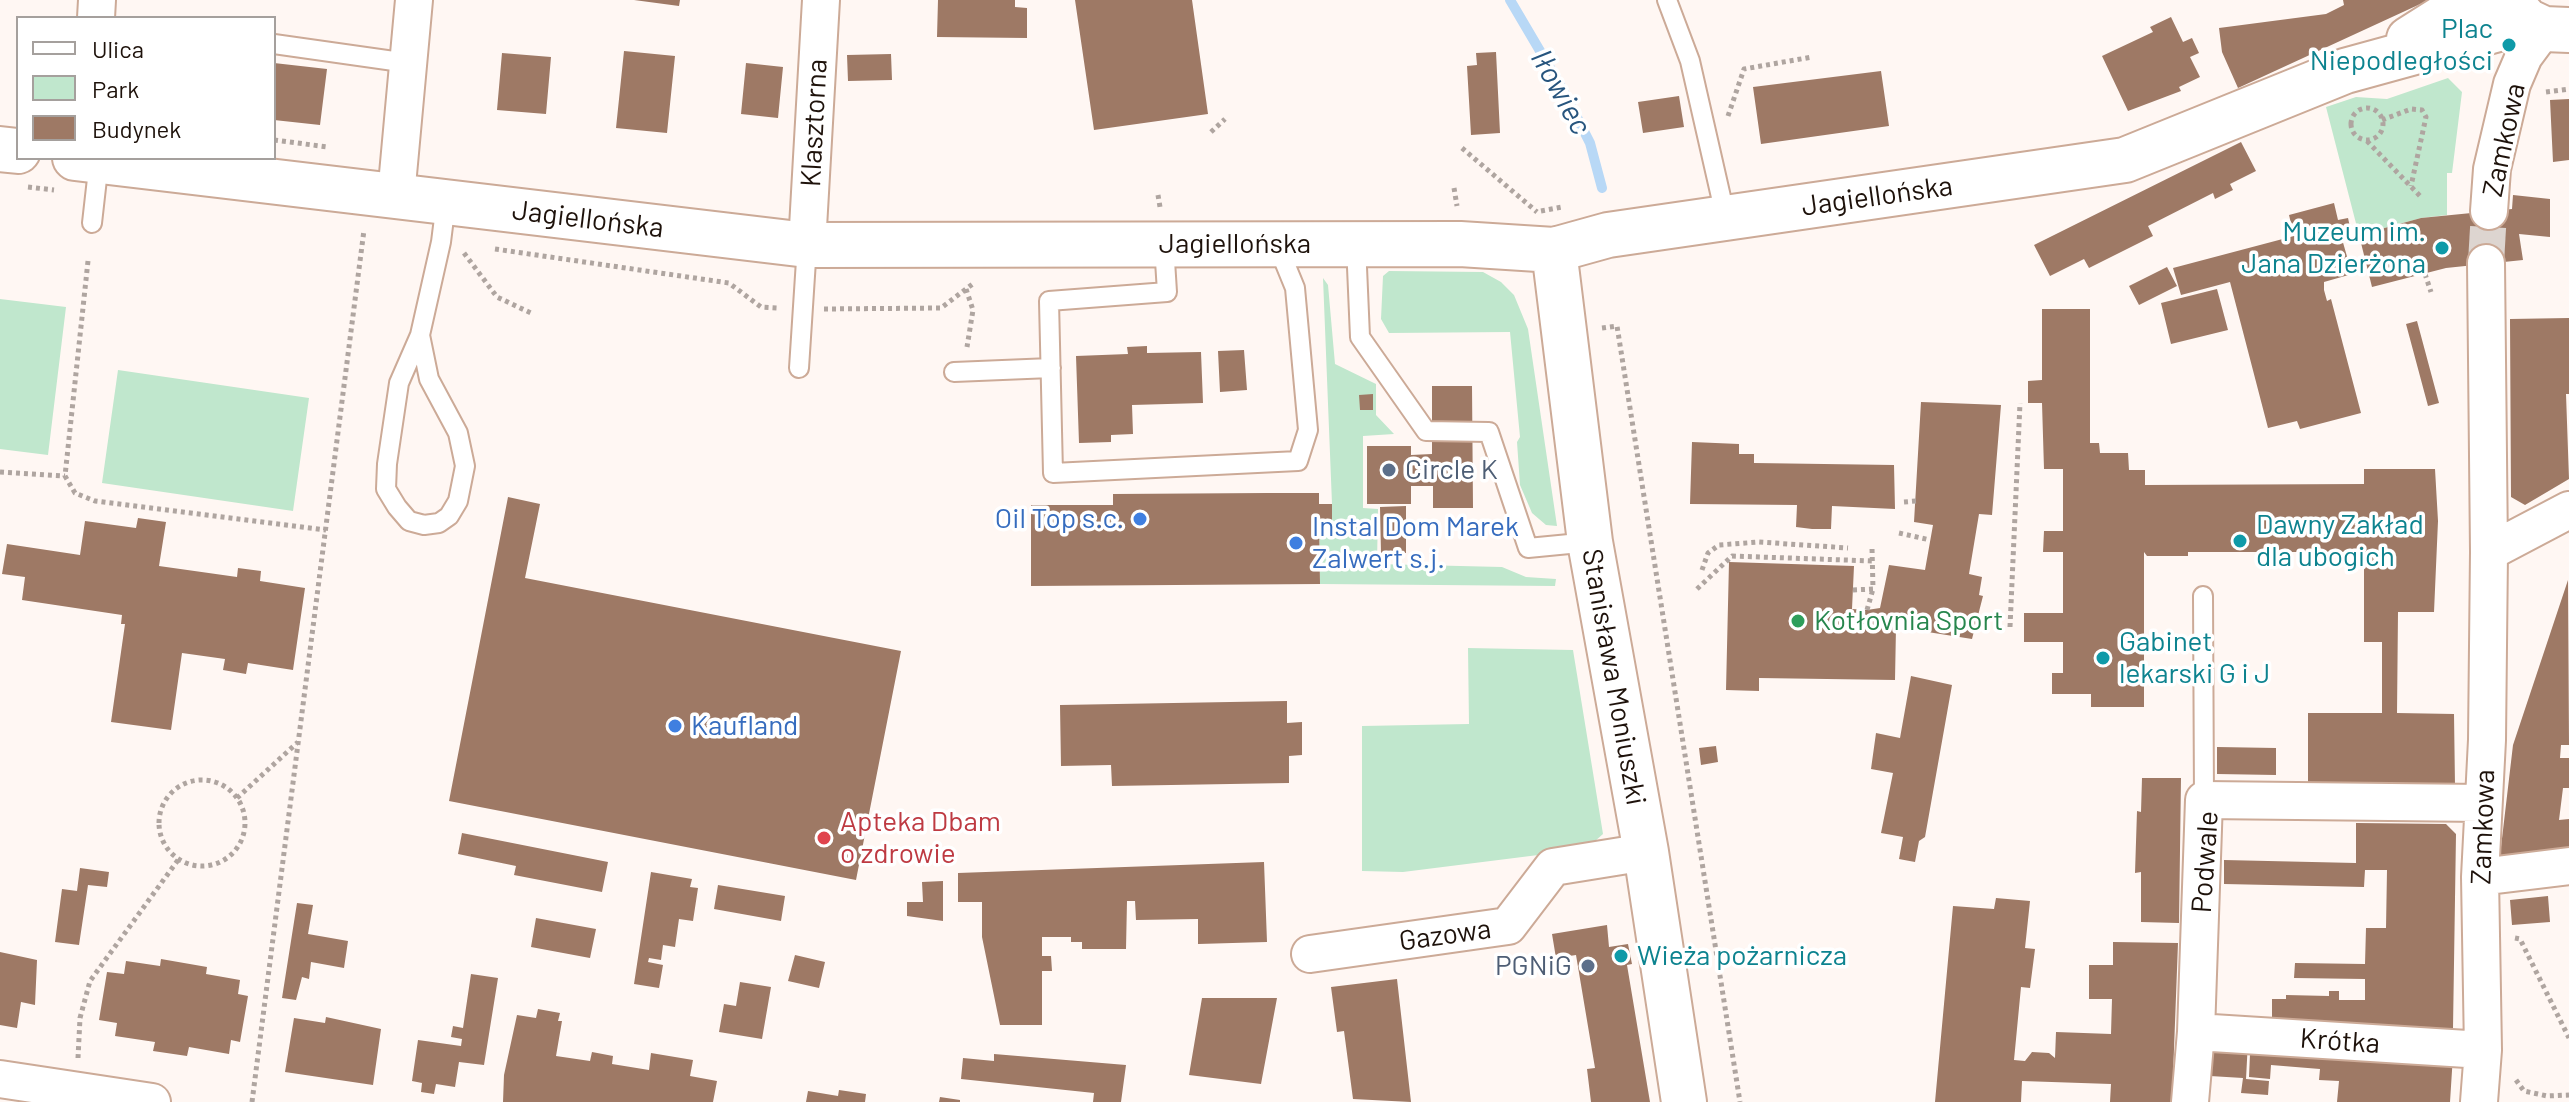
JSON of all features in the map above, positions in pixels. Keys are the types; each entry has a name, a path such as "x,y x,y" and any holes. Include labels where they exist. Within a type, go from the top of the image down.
{"street":[{"path":"388,214 414,0"},
{"name":"Klasztorna","path":"807,245 821,0"},
{"name":"Jagiellońska","path":"2373,62 2471,0"},
{"name":"Jagiellońska","path":"92,160 388,214 446,202 807,245 1516,246 1546,231 1608,235 2125,160 2373,62 2537,20"},
{"name":"Zamkowa","path":"2489,211 2492,169 2512,84 2537,20"},
{"name":"Stanisława Moniuszki","path":"1546,231 1563,333 1590,542 1646,852 1684,1102"},
{"name":"Zamkowa","path":"2482,1097 2480,877 2489,552 2486,263"},
{"path":"2489,552 2569,510"},
{"name":"Podwale","path":"2190,1102 2196,1032 2204,800 2483,803"},
{"name":"Gazowa","path":"1310,954 1508,926 1553,867 1646,852"},
{"path":"2480,877 2569,866"},
{"name":"Krótka","path":"2196,1032 2483,1050"},
{"path":"0,1079 75,1096 152,1102"}],"lane":[{"path":"1667,0 1690,61 1726,219"},
{"path":"276,44 408,63"},
{"path":"87,160 92,223"},
{"path":"420,335 429,379 458,433 465,466 458,501 449,516 439,523 424,525 409,521 386,489 399,383 420,335 441,242 446,202"},
{"path":"1164,244 1167,292 1049,301 1053,473 1298,461 1308,430 1295,288 1277,244"},
{"path":"1356,244 1360,337 1426,431 1489,432 1528,548 1590,542"},
{"path":"799,368 807,245"},
{"path":"959,372 1051,368"},
{"path":"2203,596 2204,800"}],"path":[{"path":"1711,153 1744,69 1812,57"},
{"path":"2367,141 2381,132 2382,120 2378,112 2369,108 2355,114 2352,128 2357,137 2367,141 2421,197"},
{"path":"2382,120 2411,109 2422,110 2426,117 2411,186"},
{"path":"1211,132 1225,119"},
{"path":"1462,148 1546,231"},
{"path":"1546,231 1552,206 1565,207"},
{"path":"252,1102 365,228 388,214"},
{"path":"1529,215 1546,231"},
{"path":"471,246 457,244 497,297 533,314"},
{"path":"486,248 729,283 761,307 941,308 976,282"},
{"path":"88,261 65,476 75,493 95,501 326,530"},
{"path":"2425,274 2431,292"},
{"path":"959,372 973,310 966,289"},
{"path":"1563,333 1617,326 1740,1102"},
{"path":"2010,627 2020,403"},
{"path":"0,472 65,476"},
{"path":"1904,502 1916,501"},
{"path":"1899,533 1930,540"},
{"path":"1702,570 1708,553 1719,545 1759,542 1848,548"},
{"path":"1867,610 1873,589 1872,548"},
{"path":"1697,589 1732,556 1873,561"},
{"path":"1853,590 1873,589"},
{"path":"237,798 299,741"},
{"path":"206,780 223,785 237,798 245,816 243,836 234,853 217,864 197,867 178,860 165,845 159,826 161,808 171,792 187,783 206,780"},
{"path":"75,1096 80,1018 90,981 178,860"},
{"path":"2510,937 2520,939 2569,1038"}],"green space":[{"path":"2448,78 2462,92 2452,173 2447,173 2447,215 2421,218 2359,235 2326,107 2356,97 2387,99"},
{"path":"1389,271 1483,272 1501,282 1514,295 1528,329 1557,526 1546,525 1532,513 1520,485 1517,442 1520,437 1510,332 1389,333 1381,319 1383,276"},
{"path":"1323,278 1328,285 1335,364 1376,384 1376,415 1394,434 1363,436 1363,508 1378,509 1377,564 1502,567 1526,577 1556,579 1555,586 1320,584 1319,520 1332,519"},
{"path":"0,299 66,307 48,455 0,449"},
{"path":"118,370 309,398 293,511 102,483"},
{"path":"1468,648 1573,650 1603,834 1586,849 1403,872 1362,871 1362,726 1469,724"}],"building":[{"path":"634,0 680,0 679,6"},
{"path":"938,0 1015,0 1015,7 1027,8 1027,38 937,37"},
{"path":"1075,0 1192,0 1208,114 1094,130"},
{"path":"2343,0 2429,0 2238,88 2222,52 2219,28 2326,14 2344,5"},
{"path":"2171,17 2183,42 2192,38 2199,53 2190,57 2200,77 2179,87 2181,91 2128,111 2102,56 2153,32 2150,27"},
{"path":"624,51 675,56 667,133 616,128"},
{"path":"1496,52 1500,133 1471,135 1467,66 1477,65 1476,53"},
{"path":"502,53 551,57 546,114 497,110"},
{"path":"891,54 892,80 848,81 847,55"},
{"path":"276,63 327,69 320,125 276,120"},
{"path":"746,63 783,67 778,118 741,114"},
{"path":"1881,71 1889,126 1761,144 1753,87"},
{"path":"1679,96 1684,127 1643,133 1638,102"},
{"path":"2569,99 2569,160 2553,162 2550,100"},
{"path":"2241,142 2256,171 2230,184 2233,190 2215,199 2213,193 2148,226 2153,236 2089,268 2084,259 2050,276 2034,245"},
{"name":"Muzeum im. Jana Dzierżona","path":"2513,195 2550,199 2550,237 2519,234 2523,260 2446,268 2372,287 2359,235 2421,218 2512,209"},
{"path":"2334,203 2338,220 2348,218 2352,236 2342,239 2352,274 2324,282 2324,290 2327,301 2331,299 2361,413 2300,429 2297,421 2268,428 2230,282 2181,295 2173,268 2294,236 2289,215"},
{"path":"2167,267 2177,286 2139,305 2129,286"},
{"path":"2217,289 2228,330 2171,344 2161,303"},
{"path":"2042,309 2090,309 2090,443 2099,443 2100,453 2128,453 2129,470 2145,470 2145,485 2364,484 2364,469 2435,469 2438,521 2434,612 2398,612 2397,713 2454,714 2455,786 2308,786 2308,713 2382,713 2382,642 2364,642 2364,552 2188,552 2188,556 2147,556 2144,552 2144,707 2091,707 2091,694 2052,694 2052,673 2063,673 2063,642 2024,642 2024,613 2063,613 2063,552 2043,552 2044,531 2063,531 2063,469 2044,469 2042,403 2028,403 2028,381 2042,380"},
{"path":"2569,318 2569,394 2566,394 2569,479 2525,505 2511,497 2510,319"},
{"path":"2417,321 2439,403 2428,406 2406,324"},
{"path":"1147,346 1147,353 1201,352 1203,403 1132,405 1133,434 1111,435 1111,442 1079,443 1076,356 1128,354 1127,347"},
{"path":"1244,350 1247,390 1220,392 1218,351"},
{"path":"1432,386 1472,386 1473,508 1433,508 1433,486 1411,486 1411,504 1367,504 1367,446 1411,446 1411,455 1432,454"},
{"path":"1373,394 1373,410 1360,410 1359,395"},
{"path":"1921,402 2001,405 1992,515 1979,514 1969,574 1982,577 1979,595 1983,596 1972,639 1896,627 1895,680 1759,678 1759,691 1726,690 1729,562 1854,566 1852,609 1867,610 1880,608 1889,565 1925,570 1933,525 1914,522"},
{"path":"1692,442 1739,444 1739,454 1754,454 1754,463 1894,465 1895,509 1832,506 1831,529 1812,529 1796,527 1797,505 1690,504"},
{"path":"1319,493 1319,504 1332,504 1332,520 1319,520 1320,584 1031,586 1031,505 1113,505 1113,494"},
{"name":"Kaufland","path":"508,497 540,504 525,578 901,651 856,880 449,801"},
{"path":"1406,506 1406,553 1381,553 1380,507"},
{"path":"138,518 166,522 159,566 237,577 238,568 261,571 260,581 305,588 293,670 248,663 246,674 223,670 225,659 182,653 171,730 111,722 125,624 121,624 122,615 22,600 25,577 2,574 7,544 80,555 85,521 136,528"},
{"path":"2568,580 2569,745 2561,745 2560,758 2569,758 2569,788 2563,788 2559,820 2569,819 2569,859 2499,864 2513,745"},
{"path":"1911,676 1952,685 1925,837 1919,841 1915,862 1899,859 1903,837 1881,833 1893,773 1871,769 1876,733 1900,738"},
{"path":"1287,701 1287,723 1302,722 1302,755 1289,756 1289,783 1112,786 1111,765 1061,766 1060,705"},
{"path":"1716,746 1718,762 1701,765 1699,748"},
{"path":"2217,747 2276,748 2276,775 2217,774"},
{"path":"2142,778 2181,778 2179,923 2141,922 2141,872 2135,873 2137,811 2141,812"},
{"path":"2356,823 2446,824 2456,834 2453,1028 2444,1039 2272,1029 2272,999 2286,999 2286,995 2329,996 2329,991 2339,991 2339,1000 2365,1000 2365,979 2294,978 2295,963 2365,964 2366,928 2386,928 2387,870 2365,870 2364,887 2224,884 2224,860 2356,863"},
{"path":"462,833 608,862 602,892 514,875 516,866 458,854"},
{"path":"1264,862 1267,942 1198,944 1198,919 1136,920 1135,901 1127,901 1126,949 1082,949 1082,942 1071,942 1071,937 1042,937 1042,956 1051,956 1052,971 1042,971 1042,1025 1000,1025 982,937 982,902 958,902 958,873"},
{"path":"80,868 109,872 107,887 88,885 79,945 55,942 62,889 77,891"},
{"path":"651,872 692,879 690,887 698,888 693,921 679,919 675,947 663,945 661,960 649,958 648,962 663,965 659,988 634,984"},
{"path":"943,881 943,921 907,916 907,902 923,902 922,882"},
{"path":"718,885 785,896 781,921 714,909"},
{"path":"2548,896 2550,922 2512,925 2510,900"},
{"path":"1996,898 2030,901 2025,948 2035,949 2030,988 2021,987 2014,1060 2025,1061 2032,1052 2049,1053 2055,1058 2056,1032 2111,1034 2112,999 2089,999 2089,965 2113,965 2113,942 2178,943 2172,1102 2110,1102 2111,1084 2022,1081 2021,1102 1935,1102 1953,906 1994,909"},
{"path":"297,903 313,905 308,934 348,941 344,968 311,962 309,979 302,977 296,1000 282,998"},
{"path":"536,918 596,929 590,958 531,947"},
{"path":"1607,925 1609,947 1628,944 1632,964 1627,965 1650,1102 1591,1102 1587,1069 1595,1068 1576,955 1556,958 1552,934"},
{"path":"0,952 37,960 35,1005 21,1002 17,1028 0,1025"},
{"path":"795,955 825,962 819,988 788,981"},
{"path":"161,959 207,967 206,974 240,980 238,994 248,996 240,1042 231,1040 229,1054 189,1047 187,1056 153,1051 155,1042 115,1036 117,1023 99,1020 107,972 124,974 126,961 160,966"},
{"path":"471,974 498,978 484,1065 459,1062 455,1087 436,1084 434,1094 421,1092 422,1083 412,1081 418,1040 461,1046 462,1039 451,1037 453,1026 463,1028"},
{"path":"1397,979 1411,1102 1353,1099 1344,1031 1337,1032 1331,987"},
{"path":"740,982 771,987 762,1039 719,1032 724,1004 736,1006"},
{"path":"1202,998 1277,998 1261,1084 1189,1075"},
{"path":"538,1009 560,1013 558,1021 562,1021 556,1056 590,1061 592,1052 613,1056 612,1064 649,1070 651,1053 693,1060 690,1076 717,1081 713,1102 503,1102 504,1075 517,1015 536,1018"},
{"path":"326,1017 381,1029 373,1085 285,1072 294,1018 325,1023"},
{"path":"2213,1038 2248,1041 2246,1079 2269,1081 2268,1095 2241,1093 2243,1078 2210,1076"},
{"path":"2266,1042 2453,1055 2450,1102 2337,1102 2339,1081 2319,1080 2320,1069 2271,1065 2270,1079 2249,1077 2250,1054 2266,1055"},
{"path":"994,1054 1126,1065 1121,1102 1093,1102 1094,1093 961,1079 963,1058 994,1061"},
{"path":"839,1090 866,1094 865,1102 806,1102 808,1091 838,1096"},
{"path":"940,1097 960,1100 960,1102 939,1102"}],"waterway":[{"name":"Iłowiec","path":"1510,0 1590,143 1602,188"}],"tunnel":[{"path":"2486,263 2489,211"}],"place":[{"name":"Plac Niepodległości","path":"2509,45"},
{"name":"Muzeum im. Jana Dzierżona","path":"2442,248"},
{"name":"Circle K","path":"1389,470"},
{"name":"Oil Top s.c.","path":"1140,519"},
{"name":"Dawny Zakład dla ubogich","path":"2240,541"},
{"name":"Instal Dom Marek Zalwert s.j.","path":"1296,543"},
{"name":"Kotłovnia Sport","path":"1798,621"},
{"name":"Gabinet lekarski G i J","path":"2103,658"},
{"name":"Kaufland","path":"675,726"},
{"name":"Apteka Dbam o zdrowie","path":"824,838"},
{"name":"Wieża pożarnicza","path":"1621,956"},
{"name":"PGNiG","path":"1588,966"}]}
